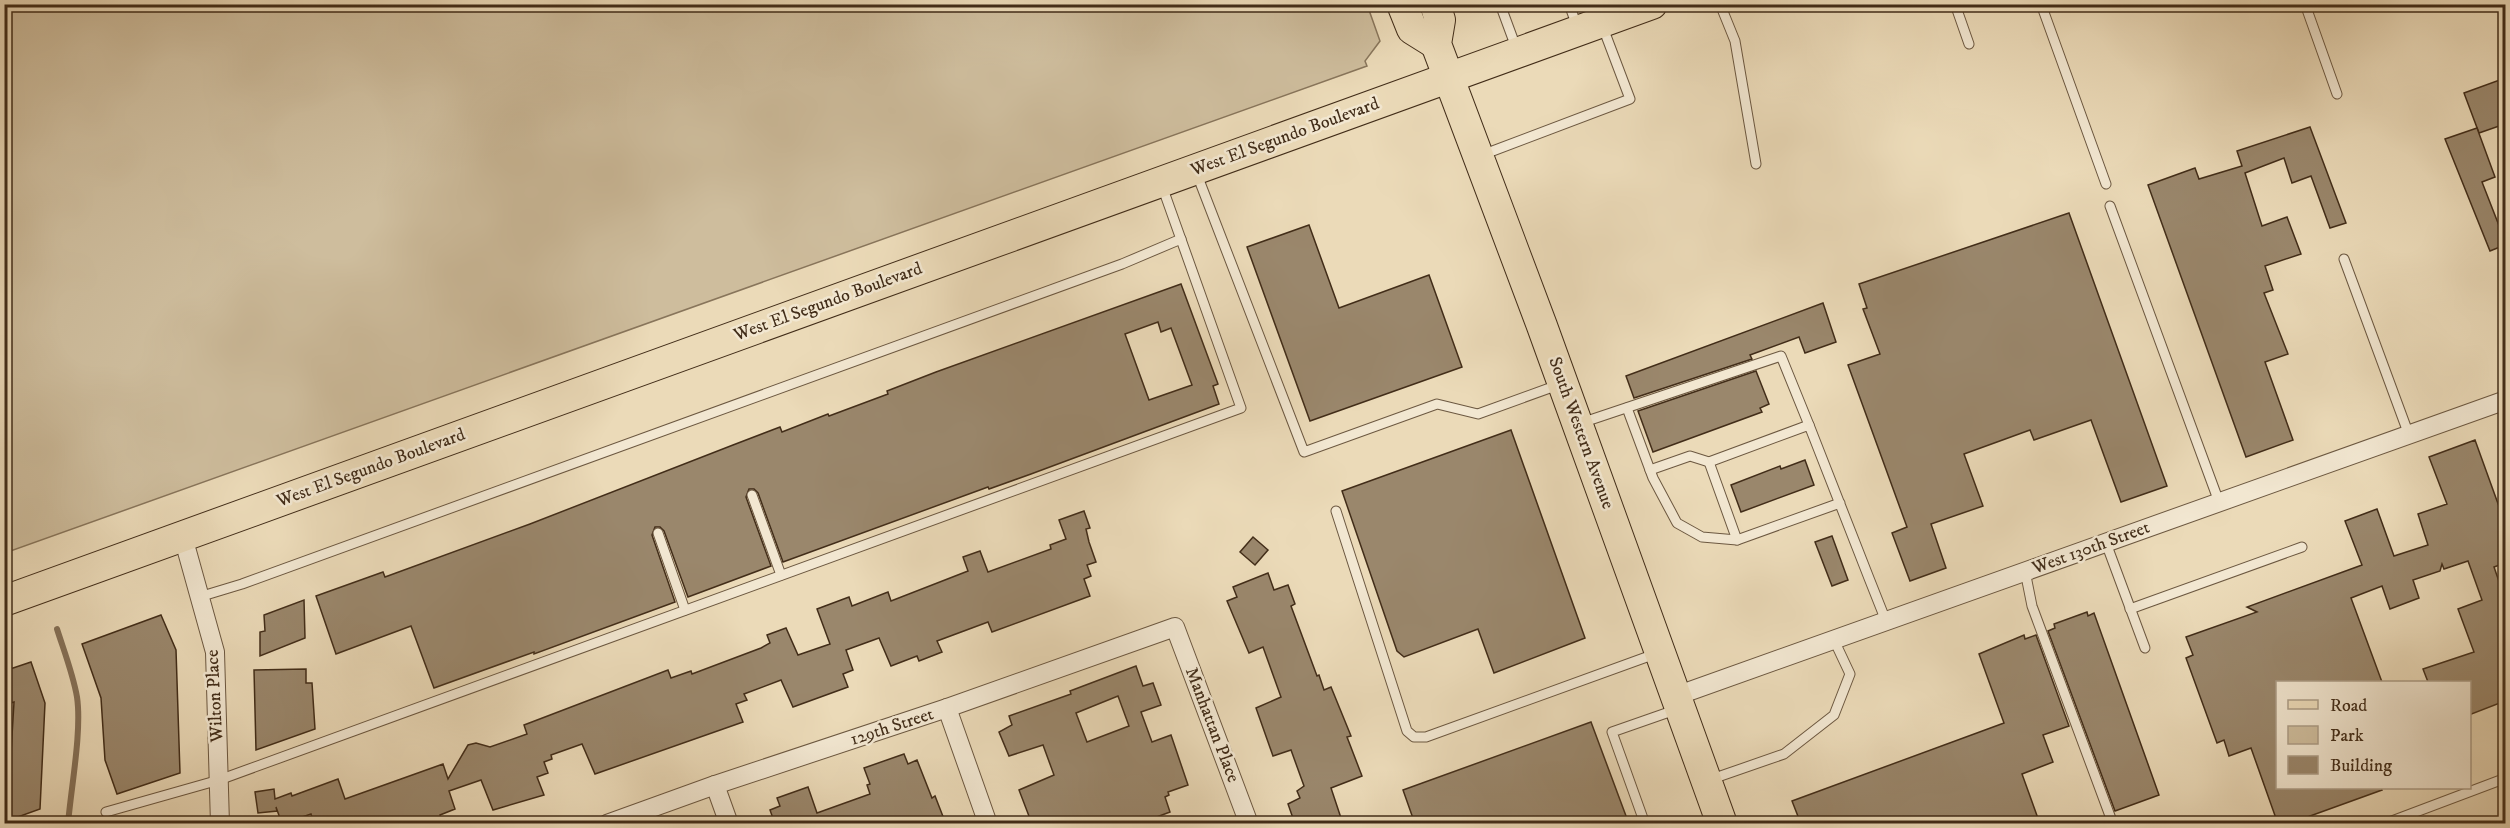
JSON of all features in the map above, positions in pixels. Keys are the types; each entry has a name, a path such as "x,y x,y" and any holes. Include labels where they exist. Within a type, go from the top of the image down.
{"main road":[{"path":"1402,4 1413,29 1436,44"},
{"name":"South Western Avenue","path":"1434,4 1440,20 1436,44 1578,424 1722,824"},
{"name":"West El Segundo Boulevard","path":"4,601 1519,54 1583,20 1642,6"}],"street":[{"name":"West 130th Street","path":"1678,702 1886,621 2505,400"},
{"name":"Wilton Place","path":"183,537 215,652 220,824"},
{"name":"129th Street","path":"607,824 715,785 947,708 1175,627"},
{"name":"Manhattan Place","path":"1175,627 1249,824"},
{"path":"947,708 988,824"},
{"path":"715,785 729,824"}],"lane":[{"path":"1500,4 1519,54"},
{"path":"1720,4 1735,41 1756,164"},
{"path":"1955,4 1969,44"},
{"path":"2041,4 2106,184"},
{"path":"2305,4 2337,94"},
{"path":"1477,157 1630,99 1583,20"},
{"path":"1195,170 1304,452 1437,404 1478,414 1563,384"},
{"path":"106,812 219,780 1241,408 1161,182"},
{"path":"2110,206 2219,502"},
{"path":"199,597 254,580 1122,264 1181,239"},
{"path":"2344,259 2409,435"},
{"path":"1578,424 1781,356 1886,621"},
{"path":"1628,408 1650,470 1677,523 1702,537 1737,540 1840,503"},
{"path":"1650,470 1690,456 1708,462 1809,426"},
{"path":"1708,462 1737,540"},
{"path":"752,495 781,575"},
{"path":"1336,511 1407,731 1414,737 1426,737 1660,652"},
{"path":"658,532 685,610"},
{"path":"2106,543 2145,648"},
{"path":"2130,609 2302,547"},
{"path":"2025,572 2032,606 2113,824"},
{"path":"1707,781 1784,753 1834,715 1850,674 1834,640"},
{"path":"1646,824 1612,732 1678,702"},
{"path":"2384,824 2505,778"}],"green space":[{"path":"5,5 1374,5 1375,7 1369,10 1380,41 1365,61 1367,66 5,553"}],"building":[{"path":"2505,78 2505,124 2479,133 2464,93"},
{"path":"2310,127 2346,223 2330,228 2311,176 2292,183 2284,158 2245,173 2262,226 2287,217 2301,254 2265,266 2273,290 2264,293 2288,354 2265,362 2293,440 2246,457 2148,185 2195,168 2199,179 2242,166 2237,151"},
{"path":"2477,128 2495,177 2482,182 2505,241 2505,245 2490,251 2445,139"},
{"path":"2069,213 2167,486 2121,502 2091,420 2034,440 2030,430 1964,454 1983,506 1931,524 1946,568 1910,581 1892,533 1907,527 1848,365 1880,354 1863,309 1867,308 1859,284"},
{"path":"1309,225 1339,308 1429,275 1462,367 1310,421 1247,247"},
{"path":"1181,284 1218,384 1213,386 1219,404 783,562 758,493 754,489 749,489 746,497 771,566 688,597 664,531 660,527 655,527 652,535 675,602 434,688 411,626 336,654 316,596 383,572 385,577 530,524 780,427 782,432 828,414 829,416 888,394 887,391","holes":["1158,322 1161,332 1171,328 1192,385 1149,400 1125,334"]},
{"path":"1823,303 1836,342 1805,353 1799,337 1750,355 1752,359 1634,398 1626,376"},
{"path":"1756,371 1769,404 1760,408 1762,412 1653,452 1638,411"},
{"path":"1511,430 1585,638 1494,673 1478,629 1404,657 1397,651 1342,491"},
{"path":"2475,440 2505,523 2505,563 2494,567 2505,599 2505,701 2471,714 2471,681 2428,681 2423,669 2474,652 2458,609 2482,600 2468,561 2444,569 2442,564 2440,571 2413,580 2419,598 2390,609 2382,586 2351,598 2382,681 2276,681 2276,789 2382,790 2288,824 2278,824 2251,748 2229,756 2224,740 2217,743 2186,658 2193,655 2186,637 2257,612 2247,607 2362,565 2345,521 2377,509 2394,556 2428,545 2418,514 2447,504 2429,457"},
{"path":"1805,460 1814,485 1741,512 1731,485 1780,466 1781,469"},
{"path":"1084,511 1090,528 1086,529 1089,542 1096,562 1087,565 1091,576 1084,579 1090,596 992,632 988,622 937,641 942,652 919,661 917,656 891,666 879,638 846,650 853,670 843,674 848,687 793,707 781,680 744,694 747,700 736,704 743,722 595,774 582,744 551,755 552,759 544,762 548,773 537,777 544,795 493,810 481,780 449,791 455,809 440,815 443,824 314,824 311,814 282,824 276,807 277,811 258,813 255,792 274,789 275,799 291,793 292,796 338,779 345,799 443,764 448,779 468,745 476,743 490,747 527,734 524,725 668,670 671,678 691,671 692,674 761,648 770,643 767,635 786,628 798,655 830,644 817,609 849,597 852,606 888,592 891,601 968,571 963,557 980,551 988,572 1051,549 1050,545 1066,539 1059,520"},
{"path":"1832,536 1848,580 1832,586 1815,542"},
{"path":"1253,537 1268,550 1255,565 1240,552"},
{"path":"1268,573 1274,590 1288,585 1295,604 1291,606 1317,676 1319,675 1324,690 1331,687 1351,736 1347,737 1362,776 1331,788 1343,824 1295,824 1288,804 1300,798 1297,791 1304,786 1291,750 1273,756 1256,708 1281,697 1263,647 1249,653 1227,601 1237,597 1233,587"},
{"path":"304,600 305,638 260,656 260,632 265,631 264,615"},
{"path":"2087,612 2088,616 2094,613 2159,795 2115,811 2048,631 2055,628 2054,624"},
{"path":"161,615 176,650 180,773 117,794 105,760 101,698 82,644"},
{"path":"2024,635 2025,639 2036,635 2069,726 2043,735 2053,762 2022,774 2040,824 1801,824 1792,801 2004,723 1979,654"},
{"path":"31,662 45,703 40,809 4,822 4,788 9,786 14,702 4,705 4,671"},
{"path":"1136,666 1143,686 1153,683 1161,705 1141,712 1152,742 1171,735 1188,785 1168,792 1169,795 1165,797 1170,812 1138,824 1032,824 1019,790 1054,775 1043,745 1009,756 999,732 1012,725 1009,716 1071,694 1070,691","holes":["1118,696 1129,726 1087,742 1076,713"]},
{"path":"306,669 306,683 312,683 315,729 256,750 254,670"},
{"path":"1591,722 1629,824 1415,824 1403,790"},
{"path":"904,754 908,764 917,760 932,798 935,796 944,819 932,824 775,824 770,810 780,806 777,798 808,787 817,813 870,794 867,785 870,784 864,768"}],"waterway":[{"path":"57,629 73,680 78,711 77,743 68,824"}]}
